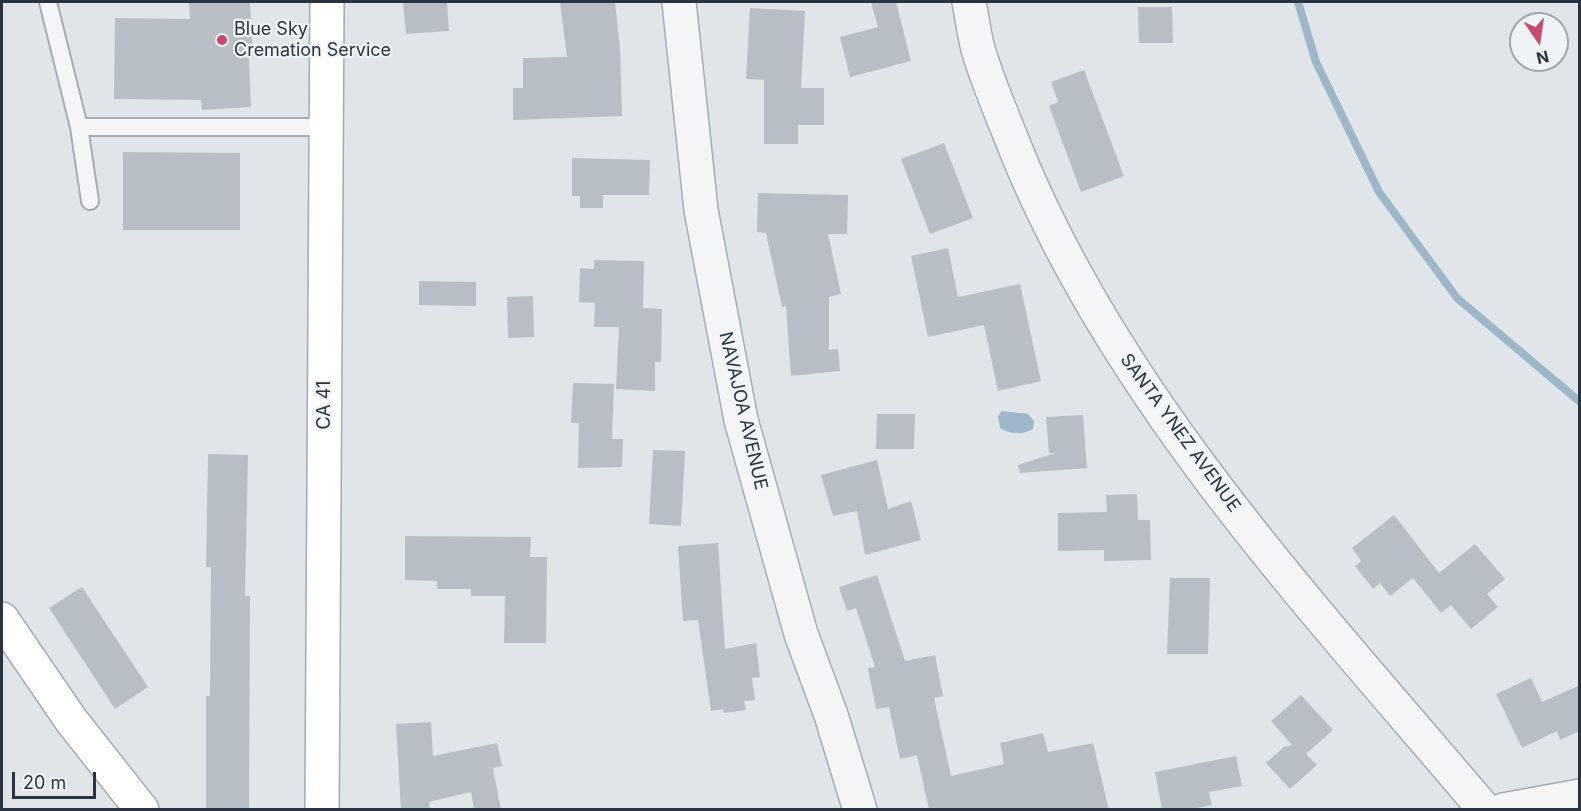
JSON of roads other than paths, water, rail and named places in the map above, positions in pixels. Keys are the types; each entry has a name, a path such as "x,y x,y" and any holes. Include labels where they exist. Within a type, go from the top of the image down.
{"main road":[{"name":"CA 41","path":"322,810 327,2"},
{"path":"2,619 71,720 142,810"}],"street":[{"name":"NAVAJOA AVENUE","path":"679,2 701,210 741,420 801,634 831,715 860,810"},
{"name":"SANTA YNEZ AVENUE","path":"969,2 978,49 1033,192 1070,264 1114,340 1204,471 1304,596 1485,810"},
{"path":"1503,810 1580,796"}],"lane":[{"path":"48,2 79,127 90,201"},
{"path":"79,127 326,126"}],"water":[{"path":"1002,411 1028,414 1034,421 1033,429 1016,433 1000,428 998,416"}],"waterway":[{"path":"1298,2 1316,62 1379,192 1457,298 1580,402"}],"place":[{"name":"Blue Sky Cremation Service","path":"222,40"}]}
